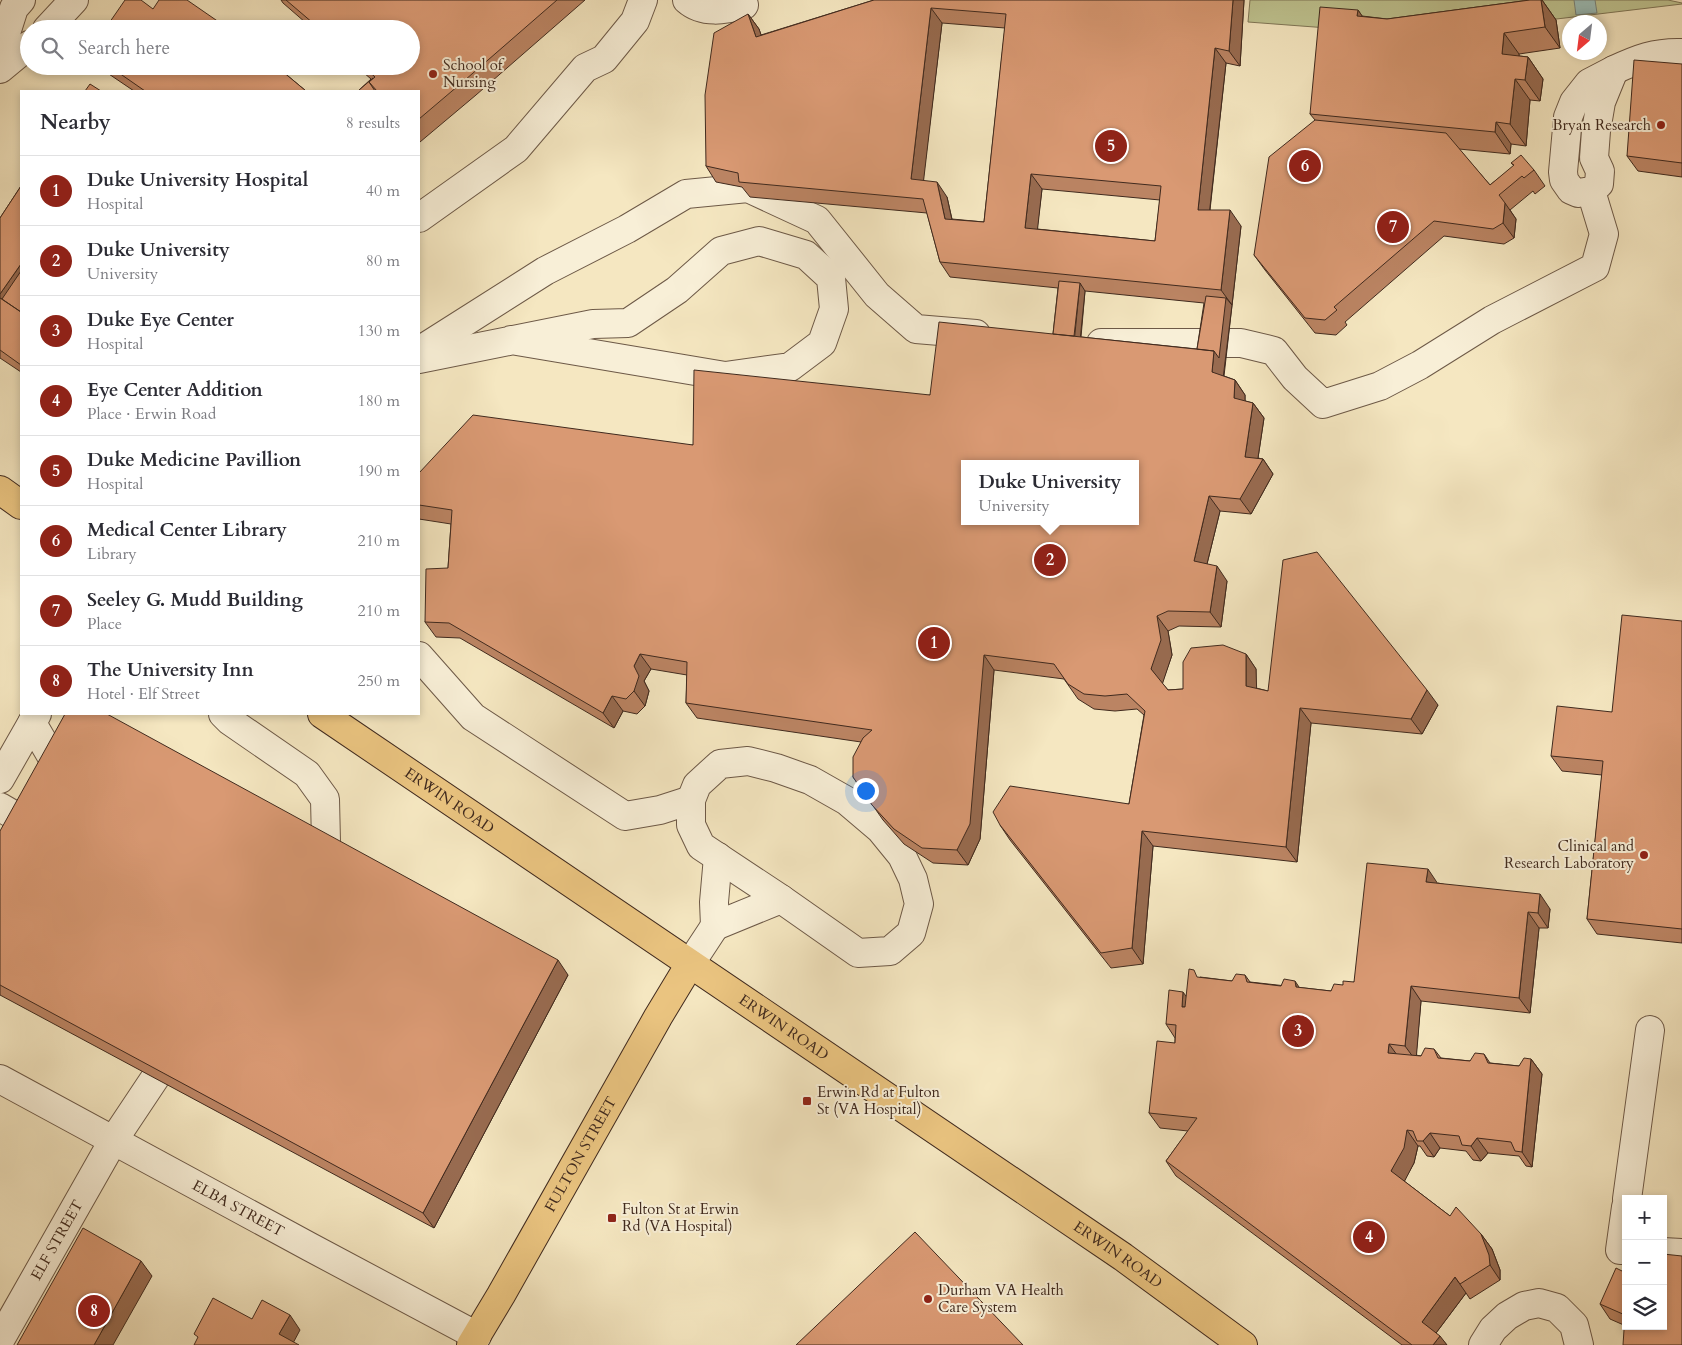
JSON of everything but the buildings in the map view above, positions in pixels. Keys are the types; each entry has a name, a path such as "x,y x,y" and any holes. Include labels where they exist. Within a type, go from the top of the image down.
{"main road":[{"path":"0,490 20,504"},
{"name":"ERWIN ROAD","path":"323,715 1123,1257 1243,1345"},
{"name":"FULTON STREET","path":"474,1340 502,1296 658,1017 690,964"}],"street":[{"path":"0,52 14,8 21,0"},
{"path":"55,20 74,0"},
{"path":"586,68 591,48 621,9 636,0"},
{"path":"420,217 516,149 586,68 604,59 635,21 643,0"},
{"path":"687,0 702,9 727,9 744,5"},
{"path":"0,69 20,52"},
{"path":"1077,342 1241,343 1274,351 1295,378 1322,404 1380,386 1420,365 1492,320 1594,267 1604,234 1590,191 1599,184 1600,171 1594,158 1596,131 1602,102 1614,70 1640,58 1665,52 1682,53"},
{"path":"420,350 545,271 627,229 686,194 748,188 817,220 877,295 916,329 998,337"},
{"path":"420,358 511,340 593,324 628,323 677,290 721,251 759,242 806,255 831,278 834,309 822,343 790,367 725,376 511,340"},
{"path":"420,657 474,717 625,816 660,810 691,800"},
{"path":"224,715 306,774 325,799 326,842"},
{"path":"34,718 56,764"},
{"path":"0,779 34,718"},
{"path":"748,761 776,768 810,780 847,801 880,829 902,856 913,879 919,904 911,934 890,951 858,953 701,846 691,825 691,800 697,785 720,764 748,761"},
{"path":"0,807 24,821"},
{"path":"715,926 714,902 718,857"},
{"path":"690,964 715,926 781,899"},
{"path":"1628,1195 1650,1030"},
{"name":"ELF STREET","path":"0,1340 113,1141 155,1078"},
{"name":"ELBA STREET","path":"0,1079 474,1340"},
{"path":"1622,1236 1620,1250 1622,1250"},
{"path":"1667,1252 1682,1254"},
{"path":"1483,1345 1492,1329 1507,1316 1524,1306 1539,1303 1557,1308 1574,1325 1579,1345"}],"green space":[{"path":"1250,0 1668,0 1682,3 1590,15 1562,15 1562,18 1406,37 1381,32 1248,22"}],"water":[{"path":"1574,0 1595,0 1597,13 1576,15"}],"place":[{"name":"School of Nursing","path":"433,74"},
{"name":"Bryan Research","path":"1661,125"},
{"name":"Duke Medicine Pavillion","path":"1111,146"},
{"name":"Medical Center Library","path":"1305,166"},
{"name":"Seeley G. Mudd Building","path":"1393,227"},
{"name":"Duke University","path":"1050,560"},
{"name":"Duke University Hospital","path":"934,643"},
{"name":"Clinical and Research Laboratory","path":"1644,855"},
{"name":"Duke Eye Center","path":"1298,1031"},
{"name":"Erwin Rd at Fulton St (VA Hospital)","path":"807,1101"},
{"name":"Fulton St at Erwin Rd (VA Hospital)","path":"612,1218"},
{"name":"Eye Center Addition","path":"1369,1237"},
{"name":"Durham VA Health Care System","path":"928,1299"},
{"name":"The University Inn","path":"94,1311"}]}
